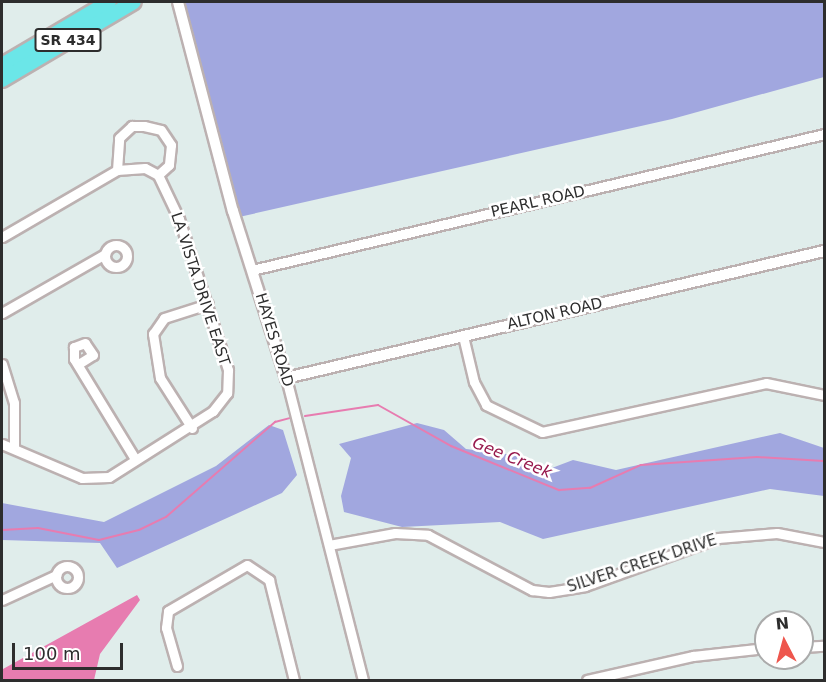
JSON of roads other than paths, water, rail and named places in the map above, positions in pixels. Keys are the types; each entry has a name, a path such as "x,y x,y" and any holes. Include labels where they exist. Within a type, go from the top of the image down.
{"main road":[{"name":"SR 434","path":"2,62 109,2"},
{"name":"SR 434","path":"2,80 134,2"}],"street":[{"name":"HAYES ROAD","path":"178,2 252,270 286,378 363,681"},
{"path":"2,237 117,170 145,168 158,175 169,165 171,145 160,130 132,126 119,138 117,170"},
{"name":"PEARL ROAD","path":"252,270 825,134"},
{"name":"LA VISTA DRIVE EAST","path":"2,444 90,480 109,477 135,459 192,428 227,393 228,370 208,304 179,219 158,175"},
{"name":"ALTON ROAD","path":"286,378 825,251"},
{"path":"2,313 105,254"},
{"path":"192,428 160,378 153,334 164,318 208,304"},
{"path":"463,336 474,382 486,405 542,432 766,383 825,395"},
{"path":"80,363 135,459"},
{"path":"2,364 14,402 14,448"},
{"name":"SILVER CREEK DRIVE","path":"328,545 395,533 428,535 532,590 549,592 585,586 718,538 777,533 825,542"},
{"path":"177,666 166,628 168,611 248,565 269,580 294,681"},
{"path":"3,596 56,575"},
{"path":"587,681 693,656 754,649"}],"waterway":[{"name":"Gee Creek","path":"305,416 378,405 451,446 559,490 590,488 641,465 757,457 824,461"},
{"name":"Gee Creek","path":"2,530 38,528 99,540 139,530 166,517 275,422 290,418"}]}
